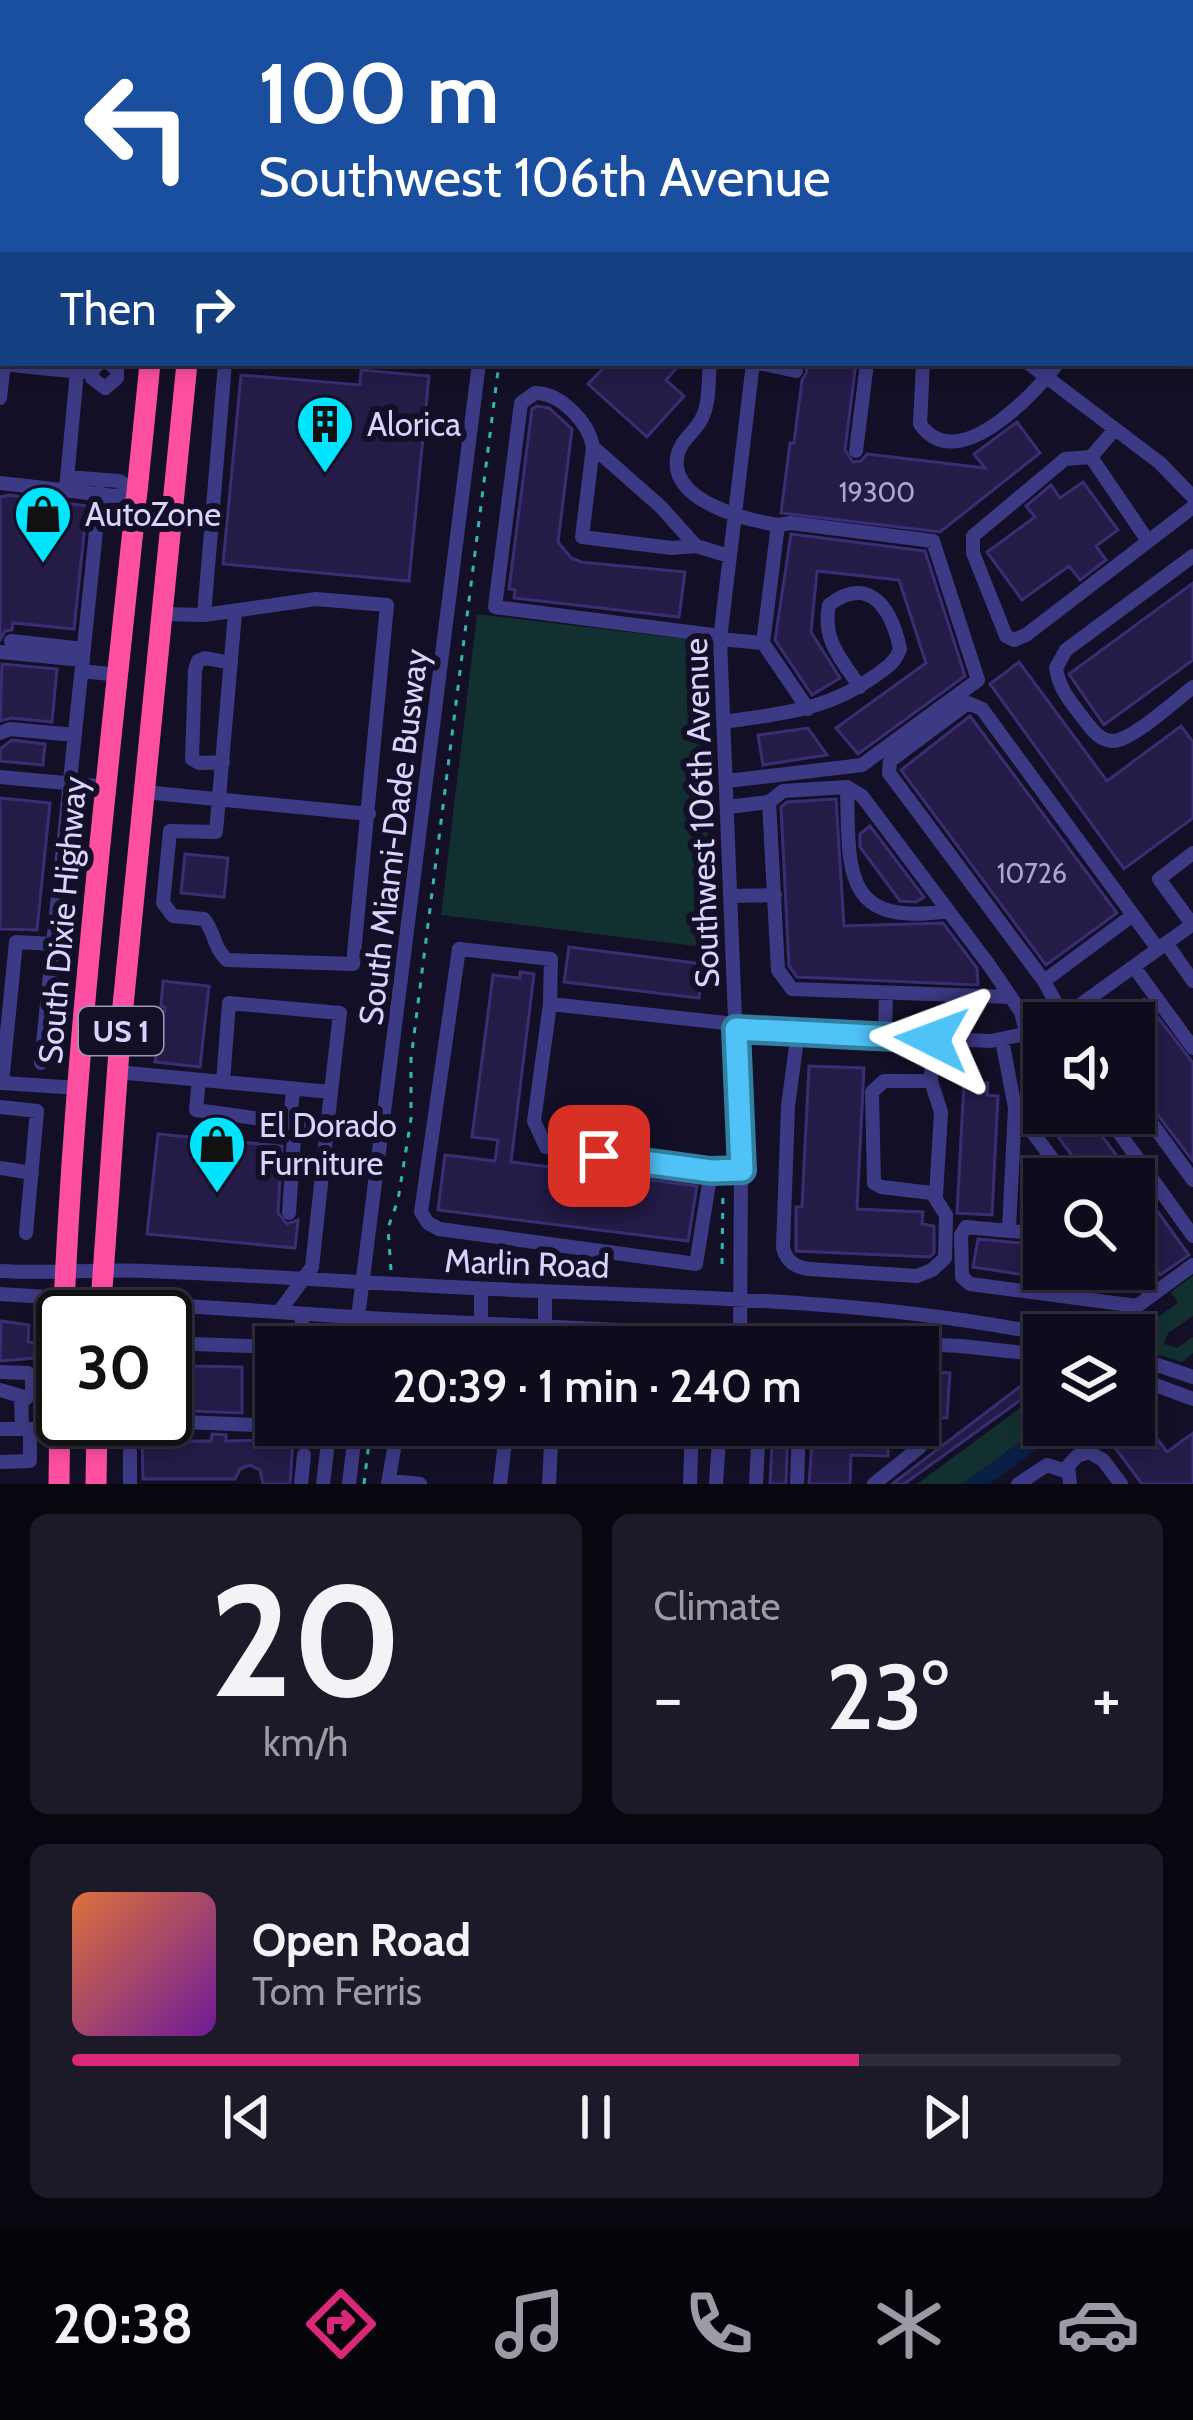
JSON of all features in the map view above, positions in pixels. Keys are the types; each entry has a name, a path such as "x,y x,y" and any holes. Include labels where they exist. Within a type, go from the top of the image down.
{"highway":[{"name":"South Dixie Highway","path":"65,1290 79,1088 150,366"},
{"name":"South Dixie Highway","path":"100,1290 117,1072 188,366"},
{"path":"137,492 175,497"},
{"path":"108,787 144,791"},
{"name":"South Dixie Highway","path":"59,1484 60,1446"},
{"path":"96,1484 97,1446"}],"street":[{"path":"0,398 3,366"},
{"path":"52,366 90,369"},
{"path":"90,369 97,385 109,387 118,374 112,366"},
{"path":"205,615 225,366"},
{"name":"South Miami-Dade Busway","path":"363,1326 358,1317 479,366"},
{"path":"710,366 704,415 681,446 677,468 688,487 734,518 933,541 977,680 862,764 727,781"},
{"name":"Southwest 106th Avenue","path":"740,1326 742,1170 720,638 756,366"},
{"path":"771,366 796,371"},
{"path":"856,451 867,366"},
{"path":"923,366 920,424 934,441 946,443 980,432 1031,396 1056,366"},
{"path":"1032,366 1160,463 1193,497"},
{"path":"66,483 90,369"},
{"path":"729,556 696,546 672,548 582,537 593,447 590,430 551,395 535,393 521,403 495,607 763,644"},
{"path":"1115,429 1091,457 1065,459 973,536 973,554 1002,632 1010,639 1021,638 1193,507"},
{"path":"593,447 661,506 696,546"},
{"path":"1091,457 1148,541"},
{"path":"0,483 119,481 137,492"},
{"path":"66,483 116,496 137,492"},
{"path":"41,1063 100,493"},
{"path":"778,525 763,644 808,709"},
{"path":"1193,556 1066,650 1056,668 1061,689 1093,731 1106,740 1133,733 1193,687"},
{"path":"724,722 835,702 860,687 894,663 900,649 882,602 851,594 830,605 826,630 860,687"},
{"path":"162,614 235,613 316,599 386,604 353,964 226,960 216,950 204,919 173,916 163,903 170,831 216,832 235,613"},
{"path":"8,643 83,655 119,675"},
{"path":"223,762 192,759 195,670 205,658 231,663"},
{"path":"1057,1002 889,773 890,761 968,703 982,709 1133,915 1193,981"},
{"path":"0,733 10,729 75,735"},
{"path":"0,777 108,787"},
{"path":"728,807 769,802 783,791 847,788 870,803 1023,1020"},
{"path":"847,788 849,866 866,896 876,908 898,916 948,911"},
{"path":"144,791 369,814"},
{"path":"769,802 778,970 786,984 798,992 1011,997"},
{"path":"1089,1002 1193,924 1159,879 1193,853"},
{"path":"731,896 775,896"},
{"path":"1044,981 1133,915"},
{"path":"53,944 8,941 1,1089 79,1088"},
{"path":"711,1171 696,1264 439,1229 425,1220 421,1212 459,949 551,959 550,1004 533,1121 546,1147 711,1171 742,1170"},
{"path":"1134,967 1193,1048"},
{"path":"885,1036 886,993"},
{"path":"223,1082 230,1003 340,1013 312,1267 279,1312"},
{"path":"550,1004 798,1032 932,1039 1023,1037"},
{"path":"798,1032 788,1106 783,1248 789,1261 809,1269 917,1276 945,1258 946,1215 936,1196 941,1112 931,1081 932,1039"},
{"path":"1001,1040 1015,1108 1009,1228"},
{"path":"117,1072 331,1092"},
{"path":"199,1080 196,1110 327,1128"},
{"path":"931,1081 890,1080 874,1087 871,1169 876,1186 936,1196"},
{"path":"292,1214 293,1089"},
{"path":"0,1107 37,1111 26,1233"},
{"path":"1015,1108 1052,1158"},
{"path":"1155,1128 1193,1180"},
{"path":"1120,1134 1193,1236"},
{"path":"0,1168 32,1173"},
{"path":"1023,1230 971,1225 962,1231 959,1272 965,1281 1137,1306 1193,1265"},
{"name":"Marlin Road","path":"0,1271 73,1290"},
{"name":"Marlin Road","path":"0,1294 65,1285 101,1272 740,1298 888,1310 1023,1331"},
{"path":"481,1289 481,1323"},
{"path":"1147,1290 1151,1296"},
{"path":"544,1326 545,1292"},
{"name":"Marlin Road","path":"192,1310 544,1326"},
{"path":"302,1314 302,1326"},
{"name":"South Miami-Dade Busway","path":"347,1326 358,1317"},
{"path":"192,1344 255,1346"},
{"name":"Marlin Road","path":"939,1346 1023,1353"},
{"path":"1155,1364 1193,1377"},
{"path":"0,1372 28,1373 32,1378 32,1393 23,1401"},
{"path":"1155,1385 1193,1399"},
{"path":"0,1390 12,1390 23,1401 30,1461 0,1462"},
{"path":"192,1423 255,1423"},
{"path":"0,1429 36,1429"},
{"path":"323,1484 328,1446"},
{"path":"349,1484 354,1446"},
{"path":"395,1446 389,1482 420,1484"},
{"path":"500,1484 505,1446"},
{"path":"550,1484 551,1446"},
{"path":"691,1446 690,1481 717,1482 719,1446"},
{"path":"756,1484 758,1446"},
{"path":"796,1484 799,1446"},
{"path":"874,1484 920,1446"},
{"path":"130,1451 130,1484"},
{"path":"1018,1484 1047,1465 1069,1478 1072,1460 1089,1452 1103,1460 1121,1484"},
{"path":"301,1484 304,1455"}],"path":[{"path":"391,1274 388,1228 398,1200 411,1119 411,1059 499,366"},
{"path":"722,1264 723,1191"},
{"path":"364,1484 369,1446"}],"green space":[{"path":"477,614 703,641 711,948 441,915"},
{"path":"1193,1276 1193,1316 1168,1333 1164,1344 1177,1348 1193,1337 1193,1353 1182,1362 1155,1354 1155,1319 1178,1303 1171,1292"},
{"path":"1023,1406 1023,1440 962,1484 917,1484"}],"water":[{"path":"1023,1440 1023,1446 1042,1446 989,1484 962,1484"}],"building":[{"path":"605,366 678,366 666,380 684,396 647,437 588,384"},
{"path":"805,366 856,366 845,450 853,462 867,454 985,468 974,454 1017,422 1040,453 940,532 781,513 790,443 794,443"},
{"name":"Alorica","path":"361,370 429,376 409,581 223,564 241,375 360,385"},
{"path":"549,408 572,429 558,542 581,562 685,572 679,617 514,598 515,590 509,589 532,409"},
{"path":"1083,482 1118,530 1096,546 1106,560 1080,580 1069,566 1022,600 987,552 1035,517 1026,506 1051,485 1060,498"},
{"name":"AutoZone","path":"0,497 87,506 74,629 13,623 0,640"},
{"path":"791,534 925,551 965,676 858,754 836,728 926,663 899,580 817,571 811,632 840,678 812,695 775,640"},
{"path":"1193,583 1193,660 1104,725 1069,674"},
{"path":"1019,662 1107,781 1181,726 1193,742 1193,818 1124,869 990,684"},
{"path":"2,664 57,669 52,722 0,721"},
{"path":"970,716 1117,913 1046,965 901,770"},
{"path":"808,728 827,755 763,765 758,735"},
{"path":"12,740 45,744 43,765 0,761 0,749"},
{"path":"0,798 50,803 37,930 0,929"},
{"path":"836,799 844,926 943,923 977,968 978,985 797,977 789,966 781,807 787,802"},
{"path":"870,826 924,897 916,902 900,901 860,847 860,834"},
{"path":"185,854 228,858 224,897 181,893"},
{"path":"569,947 704,964 699,998 564,982"},
{"path":"520,972 534,974 511,1162 697,1186 688,1241 438,1210 445,1155 495,1161 498,1140 472,1137 493,975 520,978"},
{"path":"163,981 209,986 200,1067 155,1062 165,1007 161,1006"},
{"path":"1155,1013 1193,1063 1193,1161 1155,1111"},
{"path":"809,1066 864,1068 857,1209 923,1212 922,1224 934,1226 930,1257 796,1251"},
{"path":"964,1082 988,1083 987,1095 998,1096 992,1215 957,1213"},
{"name":"El Dorado Furniture","path":"158,1134 282,1146 278,1213 287,1224 298,1220 295,1248 147,1234"},
{"path":"1056,1134 1101,1134 1118,1158 1074,1158"},
{"path":"1155,1208 1189,1255 1160,1275 1155,1268"},
{"path":"978,1239 1023,1243 1023,1275 973,1267"},
{"path":"1,1321 29,1325 34,1358 0,1361"},
{"path":"192,1366 242,1367 242,1413 192,1411"},
{"path":"939,1372 950,1373 947,1418 939,1418"},
{"path":"1023,1384 1023,1398 904,1484 892,1484"},
{"path":"1193,1433 1193,1484 1142,1484 1114,1446 1155,1446 1155,1436 1167,1452"},
{"path":"212,1434 226,1435 226,1441 255,1441 255,1446 293,1446 290,1484 263,1484 260,1470 250,1465 240,1469 235,1479 143,1479 142,1446 192,1446 192,1441 211,1441"},
{"path":"772,1446 787,1446 786,1484 770,1484"},
{"path":"812,1446 888,1446 888,1456 851,1455 850,1484 809,1484"}],"place":[{"name":"Alorica","path":"325,475"},
{"name":"AutoZone","path":"43,565"},
{"name":"El Dorado Furniture","path":"217,1195"}],"route":[{"path":"599,1156 711,1171 742,1170 736,1029 932,1039"}]}
